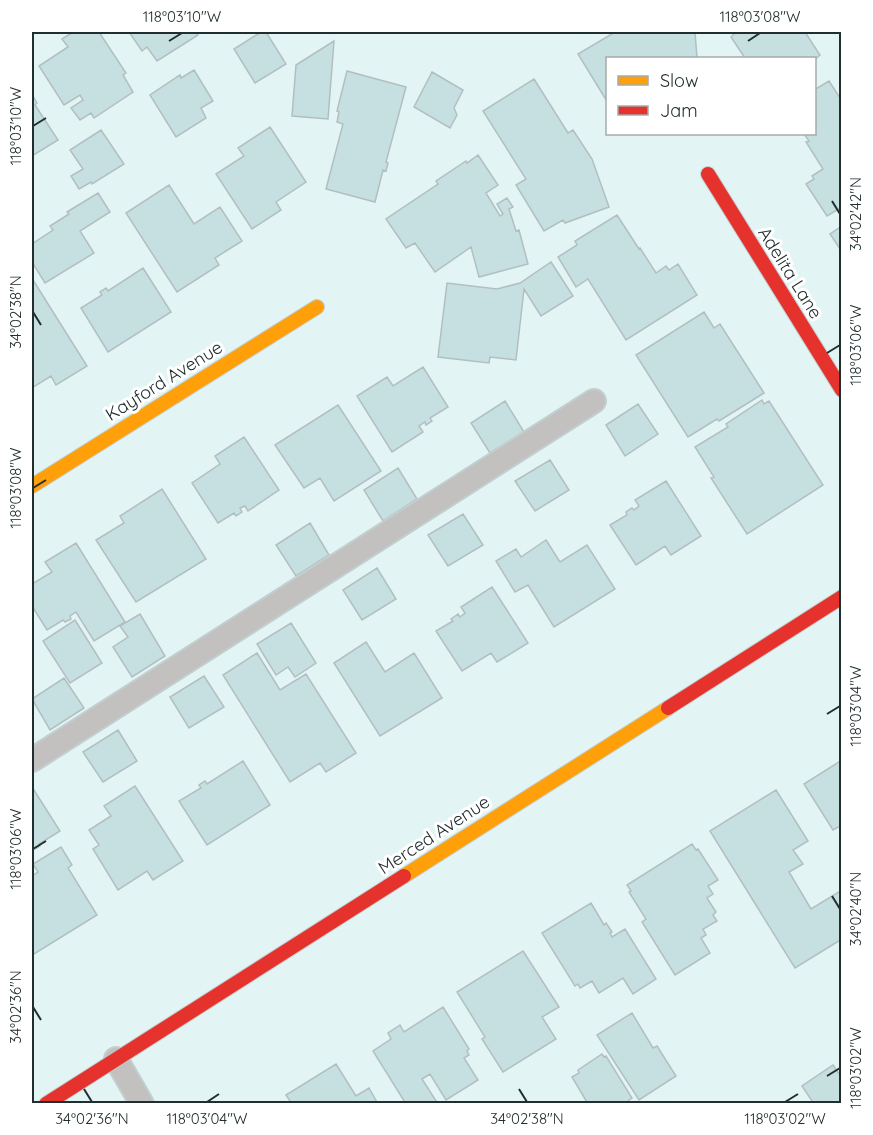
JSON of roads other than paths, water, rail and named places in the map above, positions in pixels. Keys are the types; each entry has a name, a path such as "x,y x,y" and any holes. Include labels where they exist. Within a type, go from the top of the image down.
{"street":[{"name":"Adelita Lane","path":"708,174 842,390"},
{"name":"Kayford Avenue","path":"32,486 316,307"},
{"name":"Merced Avenue","path":"46,1104 842,597"}],"lane":[{"path":"32,760 594,401"},
{"path":"116,1059 142,1104"}]}
